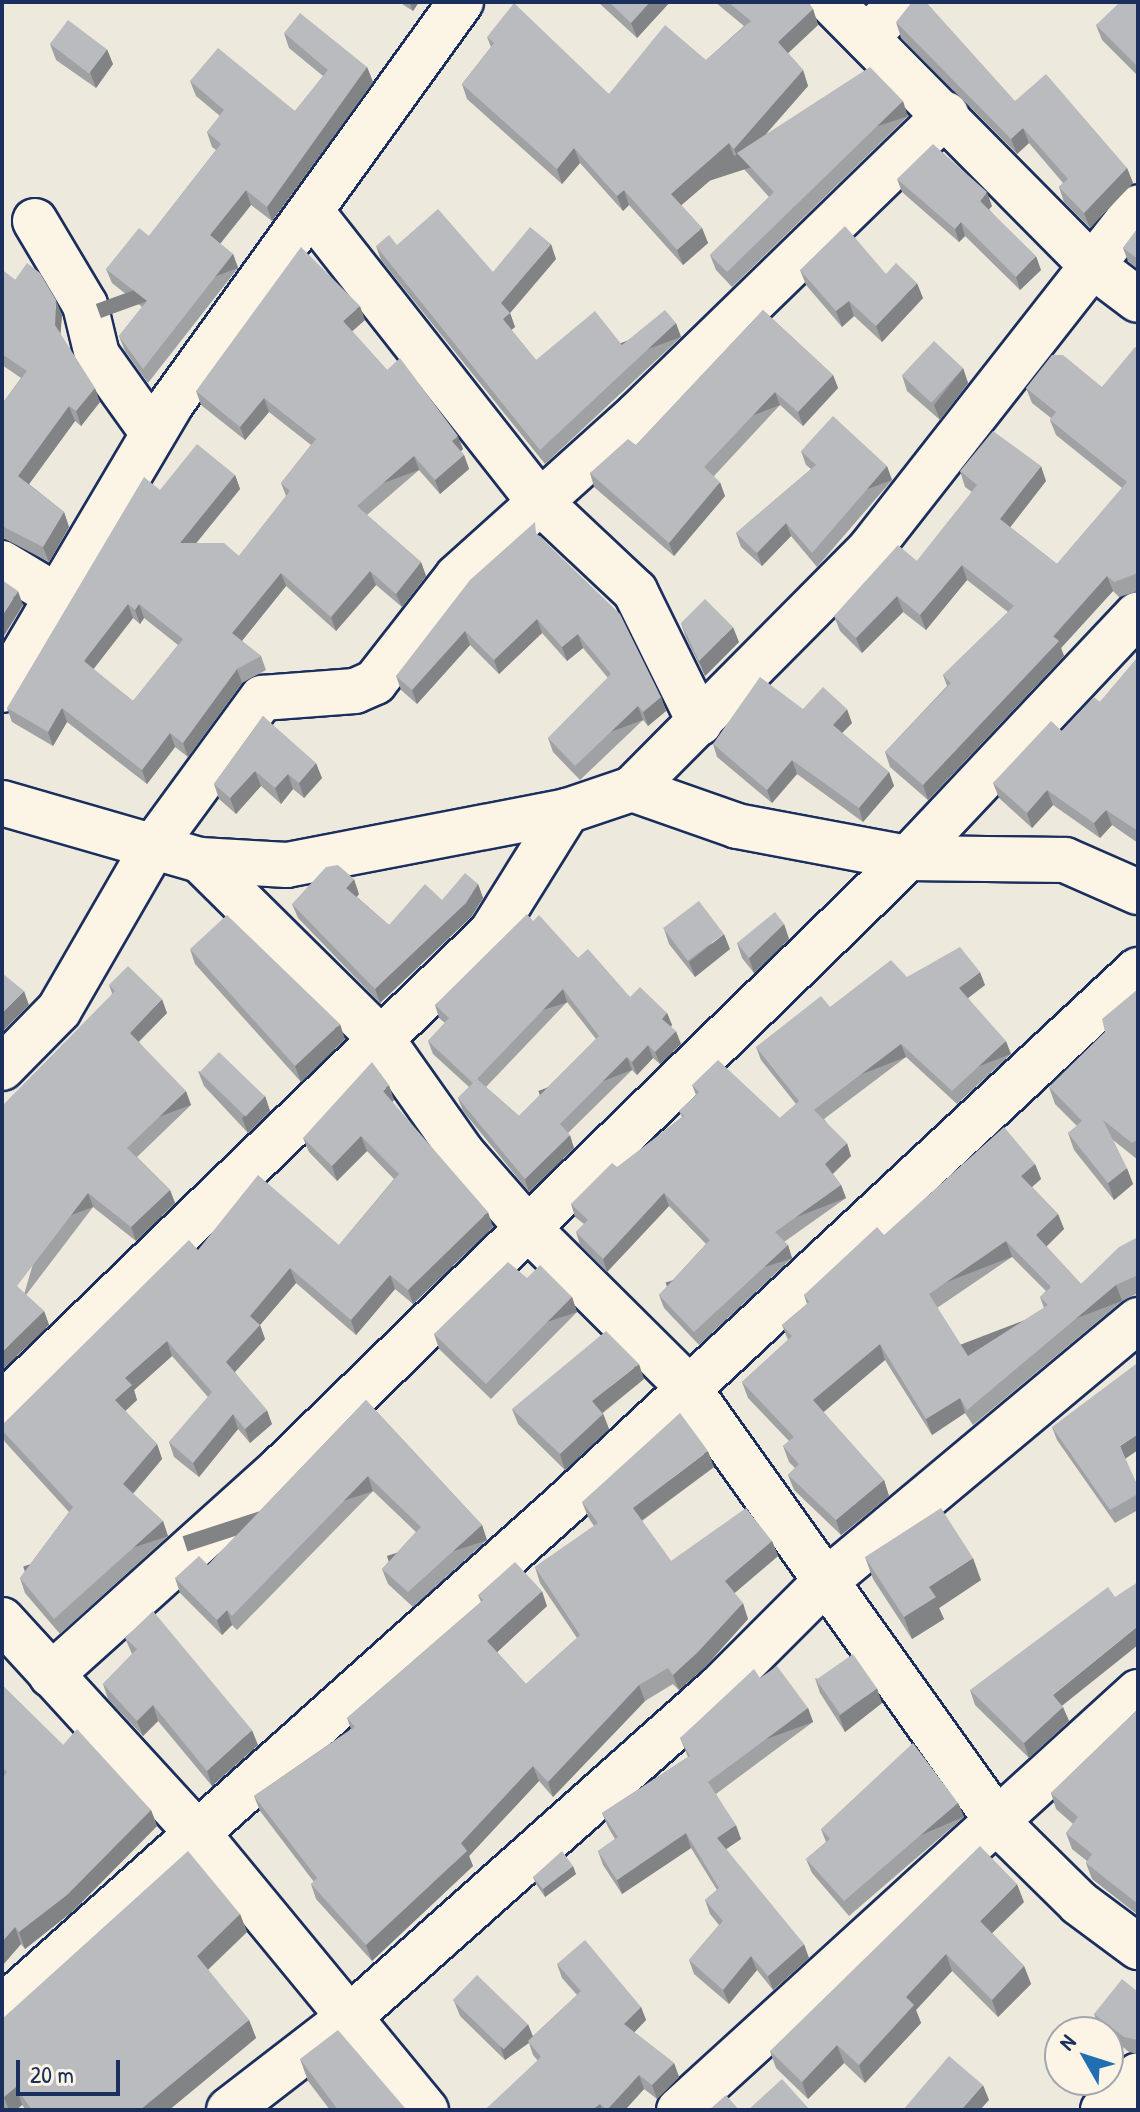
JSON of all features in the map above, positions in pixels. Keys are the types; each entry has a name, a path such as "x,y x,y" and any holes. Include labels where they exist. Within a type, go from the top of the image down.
{"street":[{"path":"2,690 152,432 313,214 461,2"},
{"path":"831,2 946,114 1089,263 1138,300"},
{"path":"867,38 900,2"},
{"path":"2,1068 59,1010 155,844 262,698 369,687 457,577 946,114"},
{"path":"2,803 155,844 200,860 339,860 567,811 632,789 870,549 1089,263 1138,207"},
{"path":"313,214 539,501 635,591 700,723"},
{"path":"35,221 85,305 97,355 152,432"},
{"path":"2,563 55,595"},
{"path":"51,1675 281,1468 908,858 1138,614"},
{"path":"632,789 737,826 908,858 1065,860 1138,892"},
{"path":"2,1405 383,1041 491,933 567,811"},
{"path":"200,860 383,1041 463,1154 527,1227 686,1385 1000,1825 1079,1903 1138,1947"},
{"path":"2,2008 199,1835 686,1385 991,1113 1138,970"},
{"path":"229,2110 353,2014 721,1686 826,1581 1138,1320"},
{"path":"2,1620 199,1835 353,2014 426,2110"},
{"path":"679,2110 1000,1825 1138,1692"},
{"path":"1103,2110 1138,2075"}],"building":[{"path":"609,2 650,2 631,23"},
{"path":"728,2 808,2 813,9 778,42 803,70 734,149 729,143 671,194 702,228 677,250 624,190 617,196 574,148 557,169 462,84 494,43 487,37 514,3 609,94 665,25 706,60 751,21"},
{"path":"912,2 926,2 1015,101 1046,74 1127,168 1084,213 1059,187 1068,179 1023,128 1011,139 896,22"},
{"path":"1120,2 1138,2 1138,67 1096,25"},
{"path":"300,13 367,67 267,207 246,190 210,235 233,254 143,369 119,336 147,301 106,269 139,228 149,236 221,144 207,132 224,110 190,81 218,48 295,111 328,70 284,33"},
{"path":"68,20 107,49 89,73 50,44"},
{"path":"870,67 903,101 727,272 710,255 774,192 737,153"},
{"path":"933,144 987,192 980,201 1036,256 1016,277 961,222 955,229 897,179"},
{"path":"438,209 493,272 530,227 551,244 501,303 510,313 503,319 536,360 595,311 622,345 665,310 676,323 540,450 376,246 389,235 397,245"},
{"path":"845,226 886,274 896,263 917,283 876,326 849,301 836,311 800,270"},
{"path":"1138,228 1138,259 1123,248"},
{"path":"301,247 360,306 343,321 387,370 400,358 458,436 452,441 464,455 435,480 414,456 357,506 421,562 396,594 370,571 331,617 281,573 232,633 261,656 237,669 183,743 170,733 142,770 62,708 48,732 7,708 144,477 160,490 197,444 235,475 180,543 224,543 239,556 290,491 281,483 316,439 264,398 240,427 196,391","holes":["128,604 135,610 139,604 183,639 133,701 84,661"]},
{"path":"27,263 40,273 56,300 55,325 95,388 76,411 69,406 18,476 64,512 43,547 2,526 2,404 27,371 2,354 2,270 15,280"},
{"path":"763,310 833,375 798,412 775,392 704,467 720,482 669,543 590,473 628,439 636,445"},
{"path":"934,341 963,368 931,403 902,375"},
{"path":"1135,347 1138,349 1138,573 1114,582 1107,576 1053,636 1059,641 923,785 885,752 951,683 943,675 1014,606 962,565 920,615 897,596 856,638 834,616 898,545 917,561 977,485 960,471 993,431 1041,466 1000,519 1057,564 1127,482 1050,420 1056,412 1026,388 1052,355 1063,355 1102,387"},
{"path":"833,416 887,466 812,553 786,523 757,553 736,533 816,465 801,451"},
{"path":"535,522 536,533 620,614 661,697 643,712 638,706 575,766 548,738 611,674 578,634 562,647 537,619 494,660 465,631 412,690 396,676 470,580"},
{"path":"2,580 18,591 2,616"},
{"path":"705,599 733,627 699,661 681,623"},
{"path":"1138,657 1138,831 1106,810 1094,823 1047,790 1027,813 993,783 1051,721 1062,731 1094,697 1100,702"},
{"path":"760,677 803,709 823,687 847,709 833,725 889,772 859,808 792,760 767,790 713,744"},
{"path":"263,716 316,763 299,783 288,774 275,788 255,771 230,798 214,784"},
{"path":"338,865 354,879 346,888 389,925 425,884 442,900 465,873 478,884 466,903 375,989 292,904 326,867"},
{"path":"699,901 724,934 688,961 663,928"},
{"path":"775,912 784,924 749,958 737,943"},
{"path":"527,914 533,921 539,915 578,958 588,949 630,997 640,987 667,1013 662,1019 676,1031 655,1052 648,1045 632,1062 627,1057 560,1124 570,1135 525,1179 458,1098 473,1083 428,1041 449,1018 435,1005","holes":["563,989 599,1036 519,1116 477,1079"]},
{"path":"227,915 340,1024 295,1066 190,949"},
{"path":"960,947 980,972 959,988 1006,1041 952,1091 901,1044 814,1110 847,1143 825,1164 841,1185 775,1232 788,1245 694,1332 659,1295 710,1240 664,1193 603,1259 576,1232 588,1220 571,1204 612,1163 617,1167 684,1116 679,1111 699,1092 692,1085 718,1060 780,1118 799,1101 756,1047 821,996 830,1007 891,960 907,977"},
{"path":"128,966 162,999 130,1033 186,1091 127,1148 170,1190 131,1227 88,1193 17,1286 44,1311 2,1352 2,1106 115,991 109,985"},
{"path":"2,973 24,991 2,1013"},
{"path":"1138,989 1138,1139 1132,1143 1103,1120 1127,1168 1108,1183 1068,1133 1082,1121 1049,1087 1105,1032 1102,1019"},
{"path":"219,1052 265,1096 246,1117 200,1072"},
{"path":"372,1062 389,1085 383,1091 488,1212 408,1290 390,1275 351,1320 290,1268 250,1316 260,1325 226,1362 267,1410 245,1429 233,1414 193,1463 169,1442 212,1392 167,1341 125,1378 132,1385 115,1400 157,1444 123,1484 163,1521 54,1619 20,1578 73,1507 2,1430 2,1425 189,1240 198,1250 258,1175 339,1245 399,1174 361,1136 332,1166 303,1138"},
{"path":"1004,1127 1035,1164 1021,1176 1058,1214 1036,1235 1081,1284 1119,1247 1138,1237 1138,1275 1116,1285 967,1410 960,1398 926,1419 880,1344 813,1400 884,1480 836,1520 788,1475 799,1464 783,1446 794,1437 742,1382 792,1336 782,1325 809,1302 804,1295 877,1227 884,1235","holes":["1006,1241 1051,1287 1040,1297 1048,1305 968,1356 929,1294"]},
{"path":"508,1262 527,1278 540,1265 572,1297 486,1384 434,1334"},
{"path":"606,1331 639,1364 592,1401 603,1414 560,1454 512,1409"},
{"path":"1136,1364 1138,1434 1120,1446 1138,1487 1138,1494 1110,1510 1052,1427"},
{"path":"366,1400 482,1525 408,1592 382,1569 421,1527 368,1476 232,1616 227,1610 217,1620 175,1578 199,1556 208,1565"},
{"path":"680,1413 708,1451 633,1508 671,1561 746,1508 772,1541 725,1581 743,1603 673,1675 668,1668 639,1685 548,1782 533,1766 461,1843 467,1851 366,1945 311,1884 317,1878 254,1796 355,1727 347,1718 483,1600 478,1595 515,1562 542,1591 487,1641 526,1684 580,1635 535,1567 598,1523 582,1502"},
{"path":"941,1508 973,1558 929,1587 936,1597 904,1617 865,1557"},
{"path":"1138,1582 1138,1626 1053,1695 1063,1707 1024,1743 970,1690 1108,1587 1115,1597"},
{"path":"153,1611 252,1730 207,1771 153,1705 137,1721 103,1684 137,1649 125,1638"},
{"path":"853,1654 877,1688 840,1714 816,1680"},
{"path":"777,1666 808,1708 708,1782 736,1825 717,1838 804,1944 768,1976 751,1956 723,1990 689,1960 723,1921 705,1900 719,1888 686,1833 617,1880 598,1851 618,1837 602,1813 690,1756 680,1738 754,1669 760,1678"},
{"path":"2,1685 63,1745 77,1729 151,1810 67,1895 19,1932 15,1927 2,1942 2,1778 7,1772 2,1767"},
{"path":"1138,1709 1138,1904 1086,1863 1092,1854 1066,1833 1078,1817 1051,1793"},
{"path":"913,1743 958,1803 844,1901 806,1859 830,1839 821,1829"},
{"path":"980,1846 1017,1884 980,1921 1024,1966 992,2000 946,1954 906,1997 914,2005 859,2065 837,2045 802,2082 770,2051"},
{"path":"188,1851 240,1914 197,1956 249,2020 140,2110 32,2110 16,2087 4,2097 2,2019"},
{"path":"562,1851 573,1866 543,1889 533,1877"},
{"path":"585,1940 641,2007 624,2024 674,2063 652,2085 639,2075 607,2110 600,2104 592,2110 485,2110 541,2057 528,2041 581,1991 557,1964"},
{"path":"477,1975 528,2024 504,2049 453,2000"},
{"path":"1122,1979 1138,1992 1138,2040 1124,2037 1124,2016 1094,2014"},
{"path":"338,2030 405,2108 338,2110 300,2059"},
{"path":"949,2056 983,2085 961,2110 903,2110"},
{"path":"782,2079 810,2110 748,2110"},
{"path":"726,2095 739,2110 709,2110"}]}
